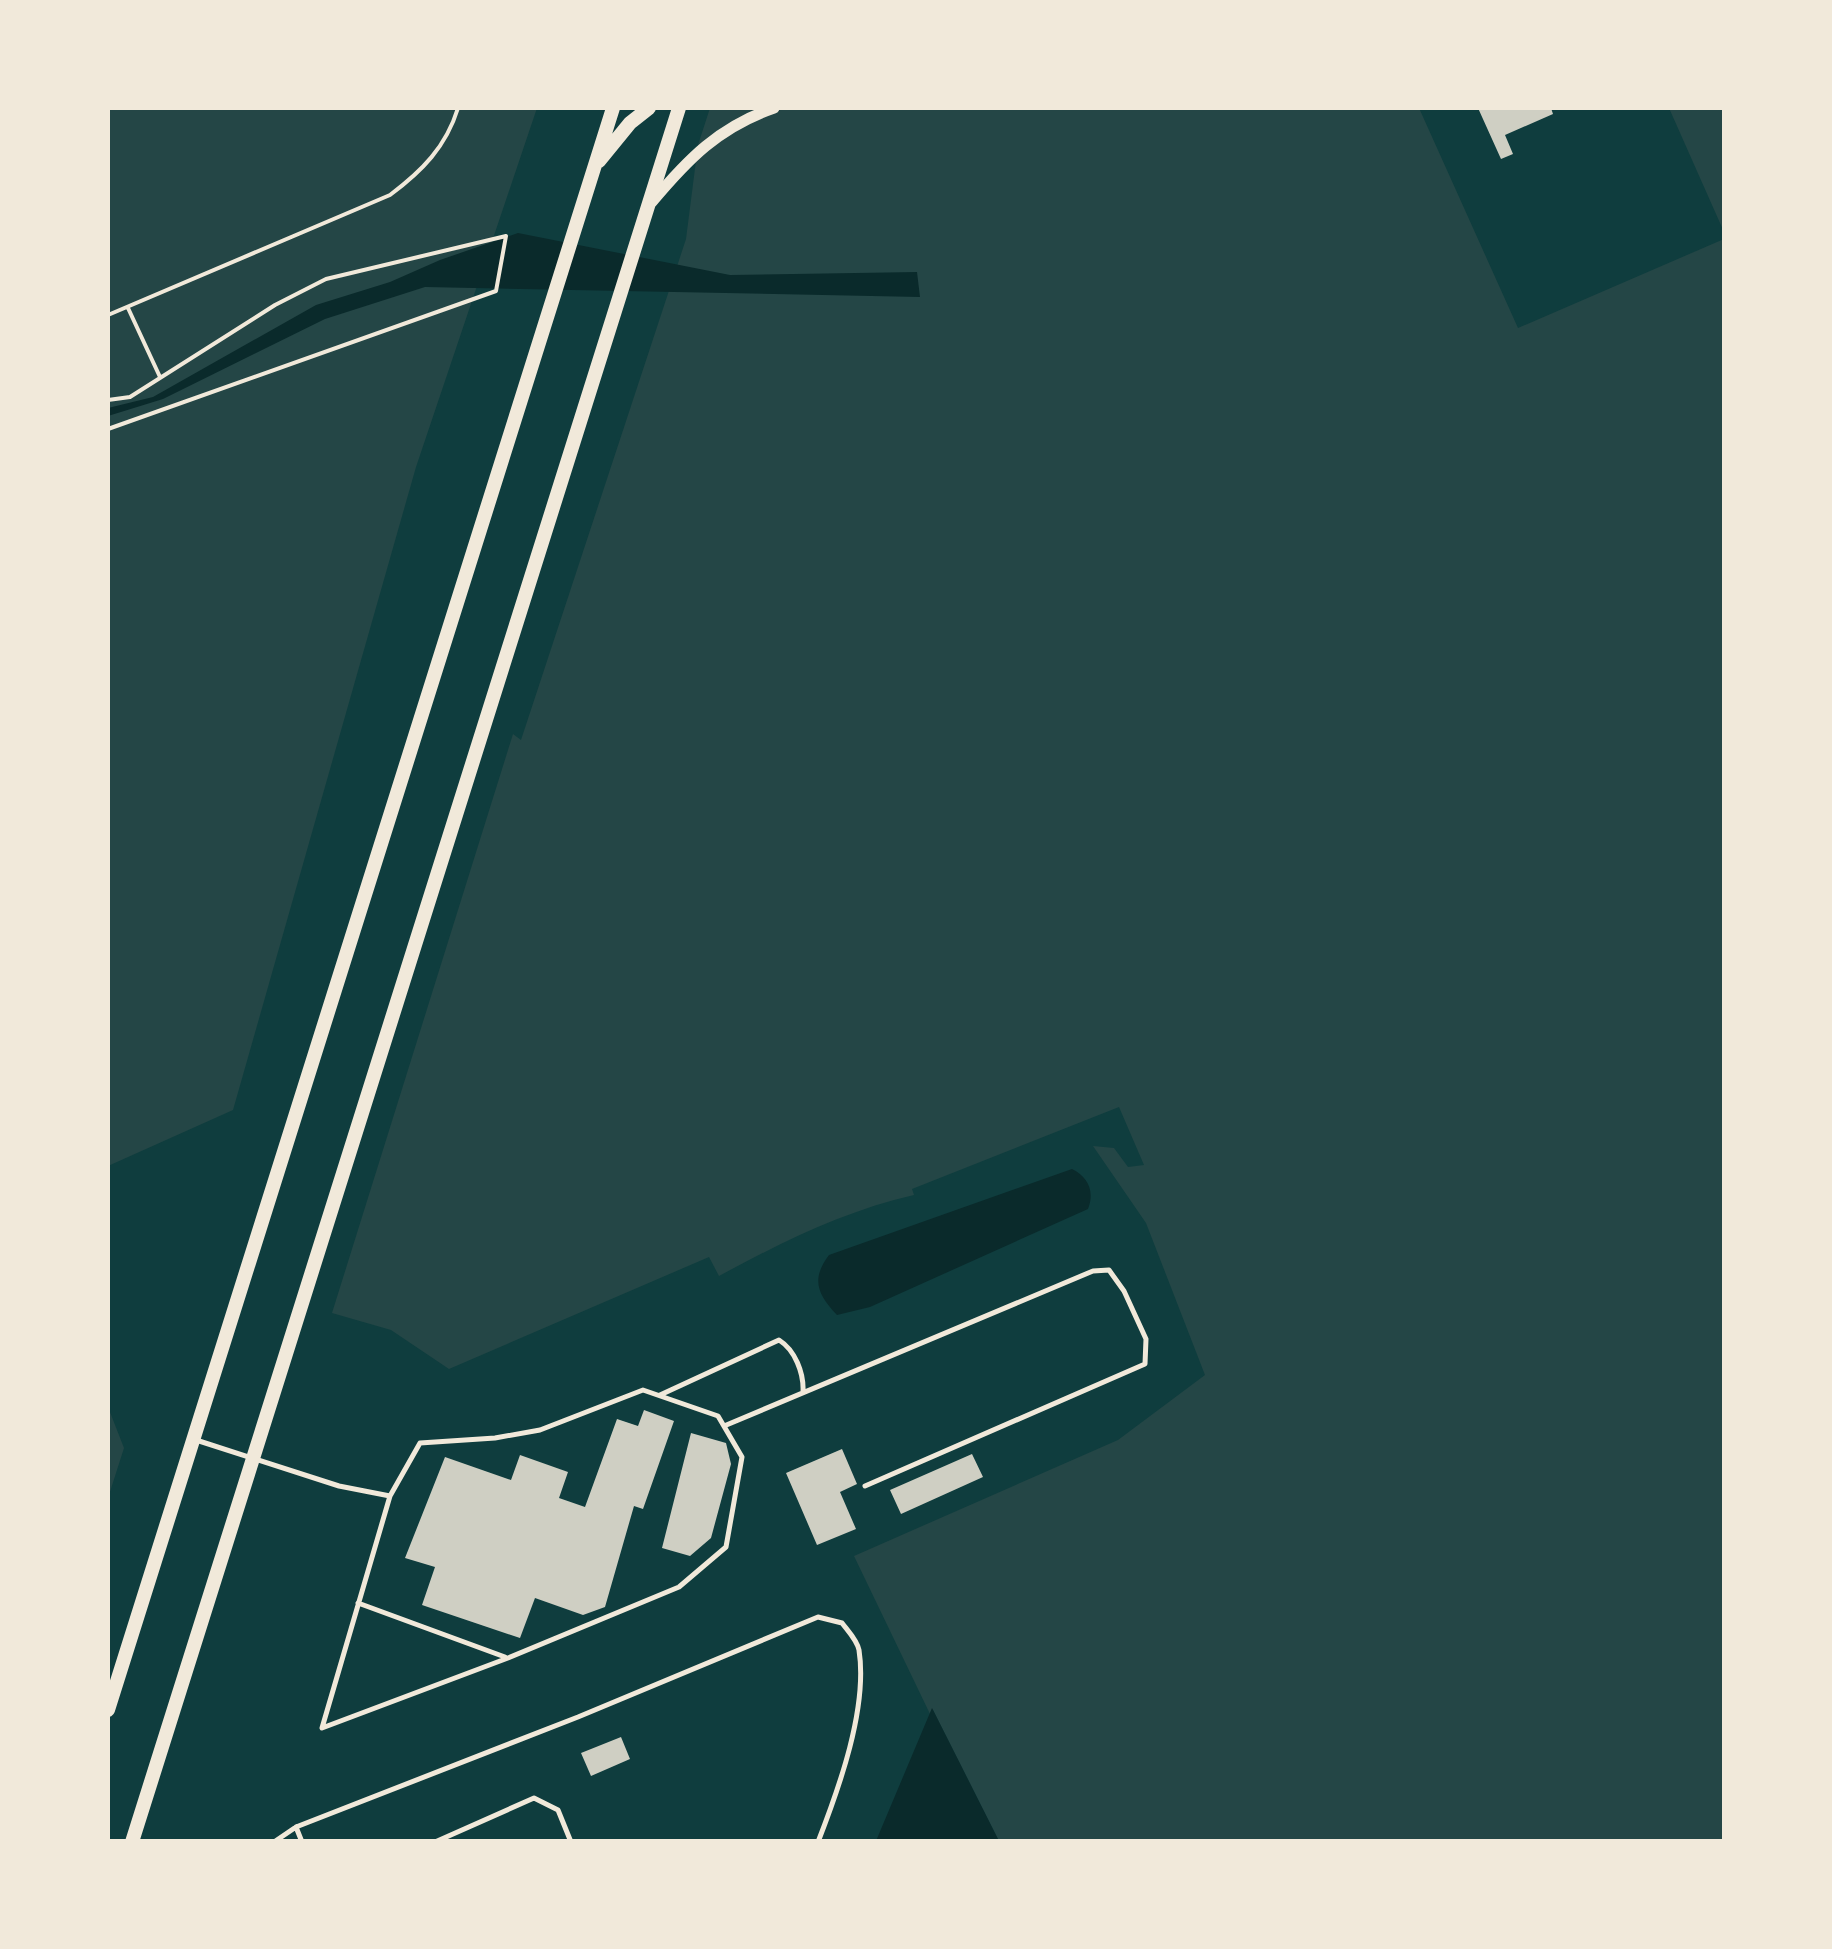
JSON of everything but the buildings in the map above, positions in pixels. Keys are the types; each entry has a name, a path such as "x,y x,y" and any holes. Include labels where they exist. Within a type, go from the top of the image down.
{"main road":[{"path":"108,1710 613,108"},
{"path":"594,166 630,124 650,108"},
{"path":"132,1842 679,108"}],"street":[{"path":"649,205 692,155 728,129 774,108"}],"lane":[{"path":"724,1426 1093,1271 1109,1270 1146,1339 1145,1364 865,1486"},
{"path":"660,1395 778,1340 789,1346 804,1379 803,1393"},
{"path":"643,1390 660,1395 718,1416 742,1457 726,1547 679,1588 322,1728 390,1496 420,1443 540,1430 643,1390"},
{"path":"193,1439 339,1486 390,1496"},
{"path":"358,1603 508,1658"},
{"path":"274,1842 296,1827 578,1717 818,1617 842,1623 858,1646 858,1698 844,1774 818,1842"},
{"path":"435,1842 534,1798 558,1810 571,1842"},
{"path":"296,1827 302,1842"}],"path":[{"path":"108,315 390,195 433,157 458,108"},
{"path":"108,400 130,397 275,304 326,280 506,236 496,291 108,429"},
{"path":"128,307 160,376"}],"shaded area":[{"path":"108,108 537,108 416,467 233,1110 108,1166"},
{"path":"710,108 1419,108 1518,328 1724,239 1724,1841 999,1841 933,1710 930,1714 854,1556 1118,1440 1205,1375 1146,1223 1093,1146 1114,1148 1128,1167 1144,1165 1119,1107 912,1189 914,1195 814,1229 719,1276 709,1257 449,1369 391,1330 332,1313 513,734 521,740 686,239 698,145"},
{"path":"1669,108 1724,108 1724,232"},
{"path":"518,233 730,275 917,272 920,297 425,287 325,319 163,399 108,416 108,408 153,397 316,305 390,282"},
{"path":"1072,1169 1089,1185 1088,1209 870,1307 837,1315 821,1293 818,1279 829,1255"},
{"path":"108,1407 124,1448 108,1498"},
{"path":"932,1708 999,1841 876,1841"}]}
